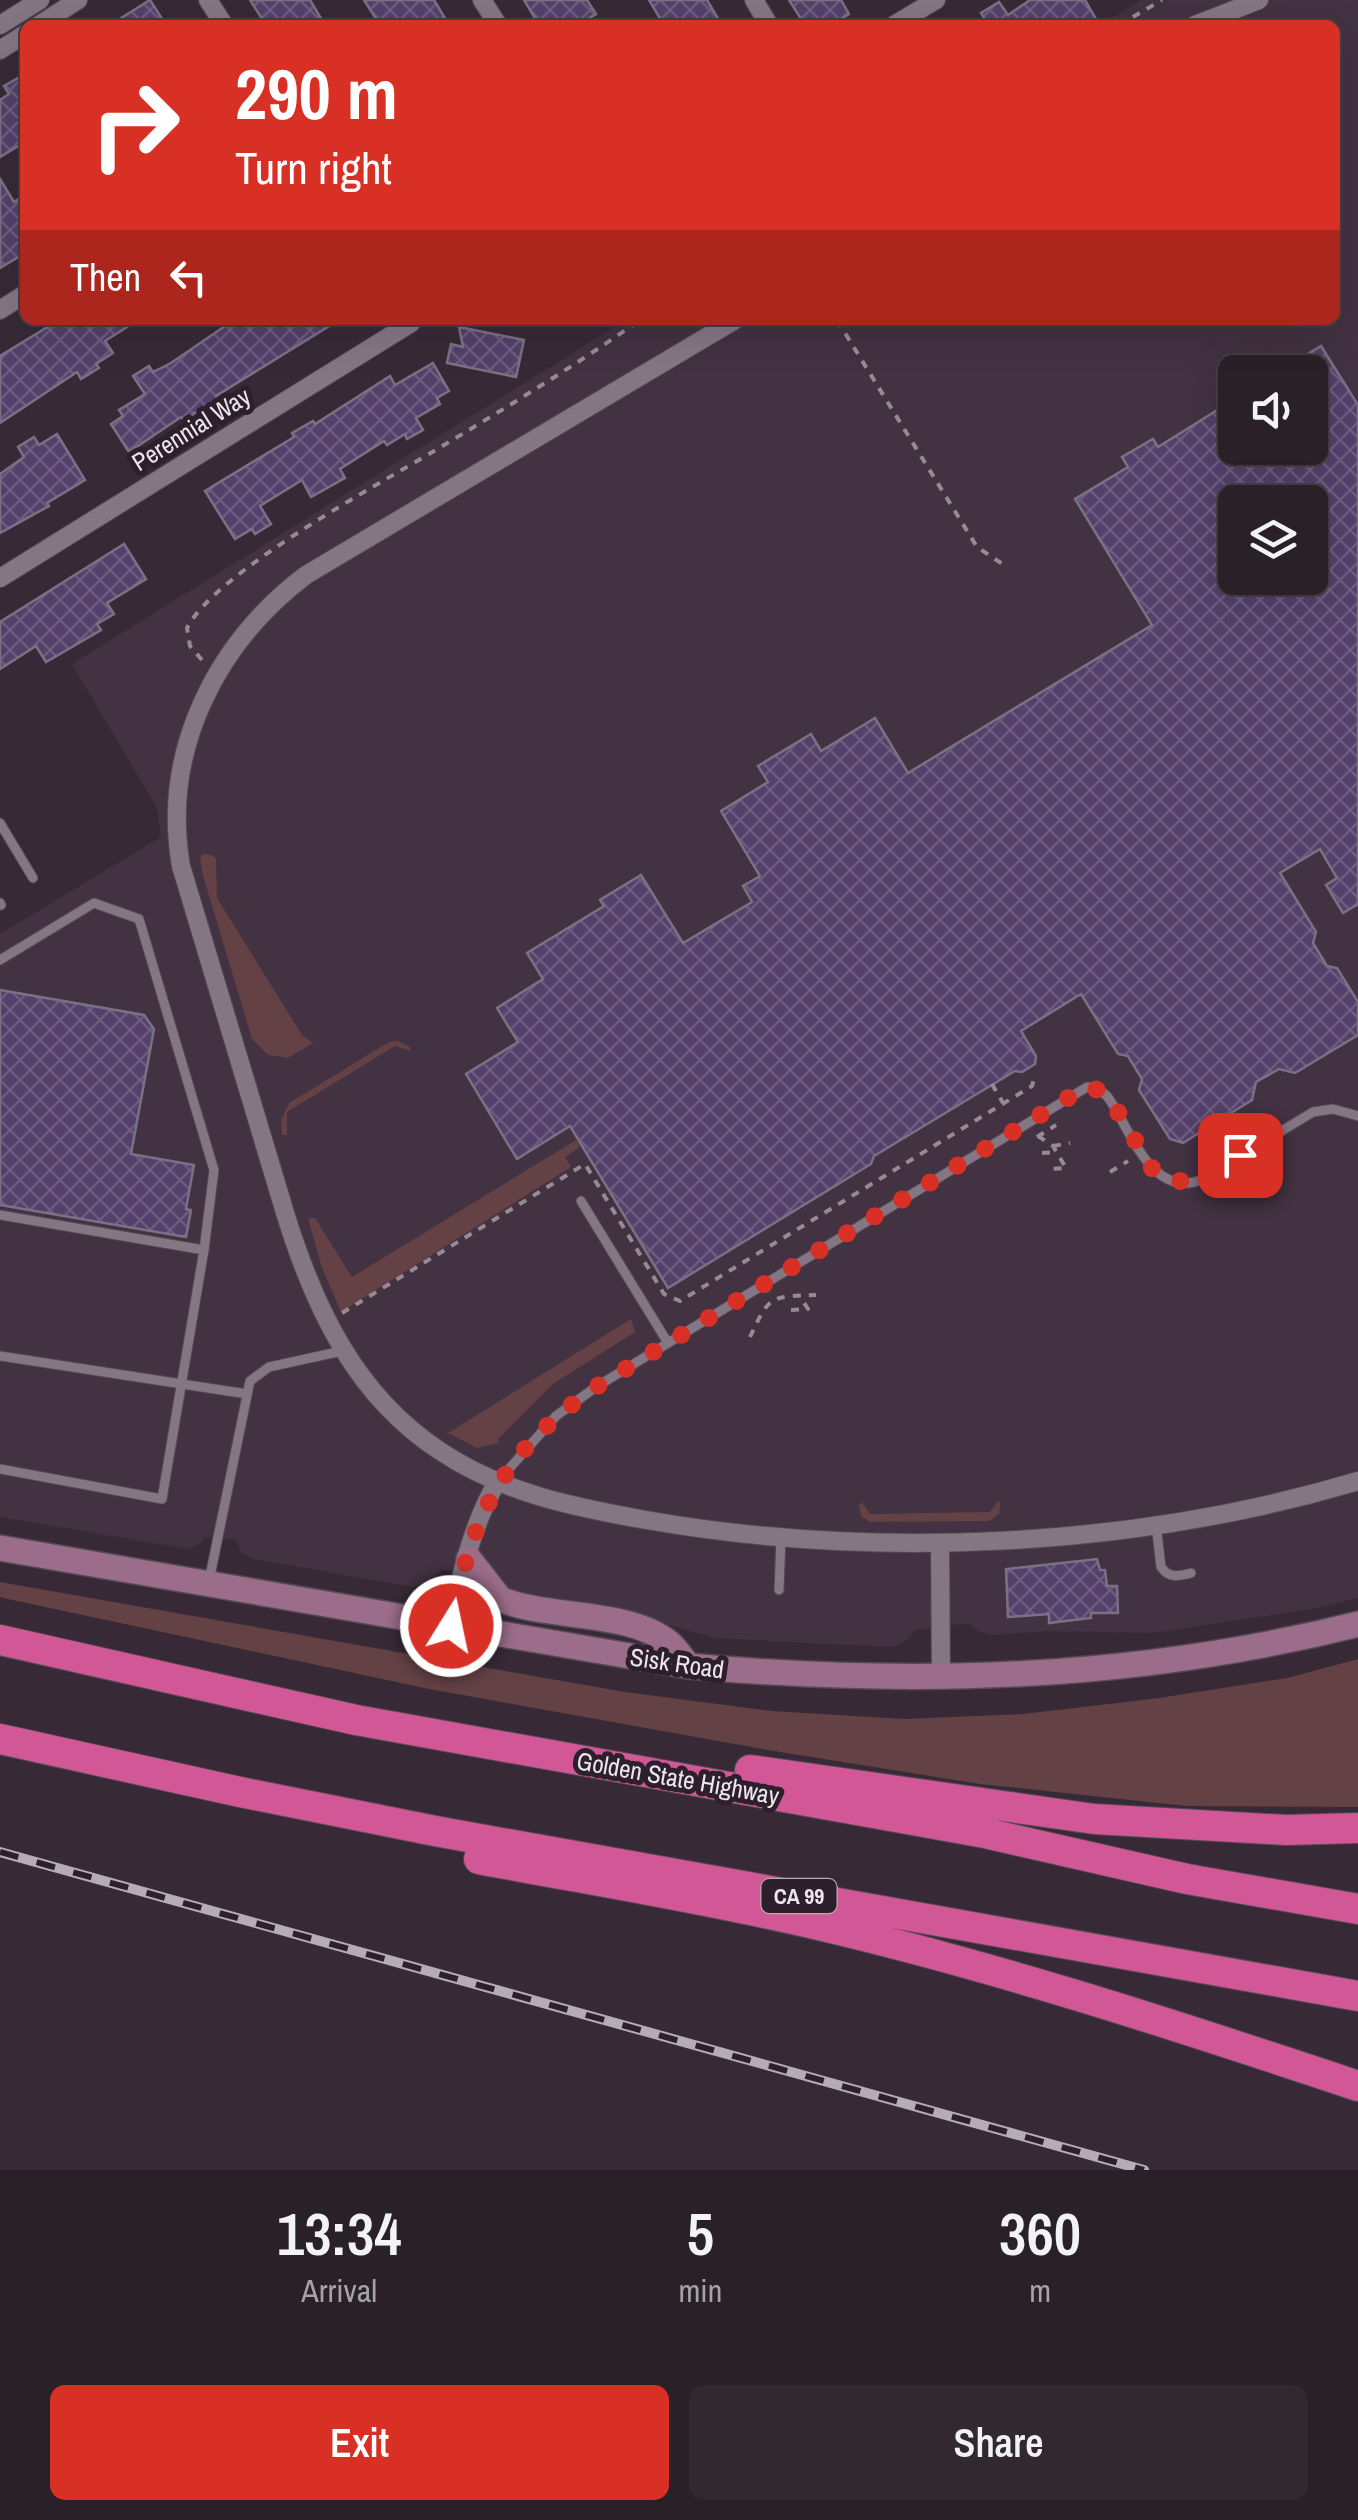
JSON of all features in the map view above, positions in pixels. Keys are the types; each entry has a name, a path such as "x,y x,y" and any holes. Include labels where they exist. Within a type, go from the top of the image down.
{"highway":[{"name":"Golden State Highway","path":"0,1640 356,1720 985,1833 1187,1879 1358,1909"},
{"path":"356,1720 561,1736 767,1773 1094,1819 1286,1830 1358,1828"},
{"name":"CA 99","path":"0,1739 240,1792 493,1841 1358,1996"},
{"path":"240,1792 434,1851 756,1912 970,1964 1358,2086"}],"main road":[{"name":"Sisk Road","path":"0,1548 688,1666 800,1676 940,1679 1103,1669 1264,1644 1358,1624"},
{"path":"468,1558 481,1572 490,1591 504,1601 619,1622 672,1644 688,1666"}],"street":[{"path":"0,25 40,0"},
{"path":"47,20 78,0"},
{"path":"902,20 936,0"},
{"path":"1208,20 1259,0"},
{"name":"Perennial Way","path":"0,578 405,325"},
{"path":"727,325 296,582 269,605 219,666 194,723 176,812 181,866 303,1271 342,1351 410,1428 450,1458 543,1500 680,1526 781,1536 940,1544 1156,1524 1246,1508 1358,1481"},
{"path":"451,1626 461,1570 497,1482"},
{"path":"940,1544 940,1679"}],"lane":[{"path":"0,823 33,878"},
{"path":"0,960 94,903 139,919 213,1161 204,1250 162,1499 0,1469"},
{"path":"497,1482 556,1416 596,1387 1087,1087 1097,1088 1107,1096 1153,1170 1161,1177 1186,1183 1200,1180 1314,1112 1332,1110 1358,1116"},
{"path":"582,1202 668,1343"},
{"path":"0,1215 204,1250"},
{"path":"208,1583 250,1381 269,1366 342,1351"},
{"path":"0,1356 247,1394"},
{"path":"1156,1524 1161,1567 1174,1577 1191,1573"},
{"path":"778,1590 781,1536"}],"path":[{"path":"1128,20 1162,0"},
{"path":"202,660 190,646 187,628 193,617 235,579 328,515 584,360 633,325"},
{"path":"841,325 977,547 1007,566"},
{"path":"342,1314 585,1164 669,1298 680,1301 1032,1086 1034,1076"},
{"path":"992,1084 1003,1103"},
{"path":"1014,1097 1017,1104"},
{"path":"1051,1169 1066,1168 1055,1149 1038,1136 1056,1124"},
{"path":"1042,1154 1070,1144"},
{"path":"1110,1172 1128,1161"},
{"path":"744,1262 748,1268"},
{"path":"750,1337 764,1306 779,1297 816,1295"},
{"path":"791,1310 808,1309 800,1296"}],"shaded area":[{"path":"1141,0 1358,0 1358,1598 1318,1608 1153,1633 1045,1631 991,1635 969,1623 915,1630 906,1641 893,1647 715,1638 617,1610 512,1593 491,1575 441,1570 430,1582 412,1587 254,1559 242,1553 236,1540 205,1537 188,1549 0,1517 0,934 161,837 157,808 72,664 618,325 1340,325 1340,20 1109,20"},
{"path":"204,854 216,859 217,898 302,1035 313,1043 288,1058 268,1055 252,1039 203,876 200,857"},
{"path":"398,1041 410,1047 410,1051 395,1046 287,1112 287,1135 282,1135 281,1120 289,1103 389,1042"},
{"path":"576,1140 580,1147 565,1157 571,1167 341,1312 321,1265 308,1218 315,1218 352,1277"},
{"path":"631,1319 635,1332 553,1384 498,1439 499,1443 477,1448 448,1433"},
{"path":"998,1501 999,1514 989,1521 870,1522 861,1516 859,1505 862,1502 870,1514 990,1512"},
{"path":"0,1582 625,1692 772,1711 904,1719 1023,1714 1159,1698 1287,1678 1358,1659 1358,1807 1186,1806 980,1784 768,1750 429,1689 3,1598"}],"building":[{"path":"150,0 163,20 118,20"},
{"path":"250,0 310,0 322,20 263,20"},
{"path":"364,0 434,0 446,20 377,20"},
{"path":"524,0 587,0 596,14 586,20 536,20"},
{"path":"649,0 707,0 719,20 661,20"},
{"path":"789,0 841,0 849,14 839,20 802,20"},
{"path":"1030,0 1085,0 1096,19 985,20 981,13 999,2 1008,15"},
{"path":"20,77 20,145 0,157 0,100 9,94 4,86"},
{"path":"0,179 14,202 20,198 20,256 0,268"},
{"path":"51,325 130,325 105,341 113,353 96,364 99,368 81,379 77,372 0,423 0,356"},
{"path":"227,325 331,325 129,452 111,424 123,416 119,410 145,394 133,376 149,366 153,372"},
{"path":"459,327 524,340 516,377 447,363 451,344 463,347"},
{"path":"1321,346 1327,355 1306,355"},
{"path":"1328,357 1358,405 1358,904 1343,913 1326,885 1337,878 1320,849 1280,873 1316,932 1313,943 1327,966 1337,968 1358,1002 1358,1035 1295,1073 1279,1069 1256,1082 1252,1100 1183,1143 1170,1139 1139,1090 1142,1079 1128,1056 1118,1054 1081,994 1021,1031 1036,1056 1035,1064 1022,1072 1015,1071 874,1156 871,1164 668,1288 570,1126 517,1159 466,1074 518,1042 497,1008 543,979 527,953 604,906 600,900 641,875 683,943 752,902 743,886 760,876 721,811 768,782 758,766 811,734 821,751 875,718 908,773 1152,625 1075,499 1128,467 1122,457 1153,439 1158,447 1218,410 1218,465 1328,465"},
{"path":"433,363 449,391 437,398 440,404 416,418 423,430 407,439 405,434 387,445 384,441 340,469 345,478 311,497 302,480 260,506 271,524 255,534 252,529 235,539 205,491 294,437 292,433 313,421 315,424 390,376 395,385"},
{"path":"57,434 85,480 47,503 49,506 0,533 0,474 24,457 18,447 34,437 39,445"},
{"path":"124,544 146,579 107,603 114,614 97,624 101,630 46,662 36,646 0,669 0,622"},
{"path":"0,990 144,1015 154,1029 131,1154 194,1165 186,1209 191,1210 186,1237 0,1205"},
{"path":"1097,1559 1100,1570 1105,1570 1107,1586 1117,1586 1118,1613 1091,1613 1091,1618 1049,1623 1049,1614 1008,1617 1006,1569"}],"railway":[{"path":"0,1852 1144,2170"}],"route":[{"path":"451,1626 461,1570 489,1496 511,1464 556,1416 596,1387 952,1167 1092,1086 1107,1096 1161,1177 1194,1182 1240,1155"}]}
